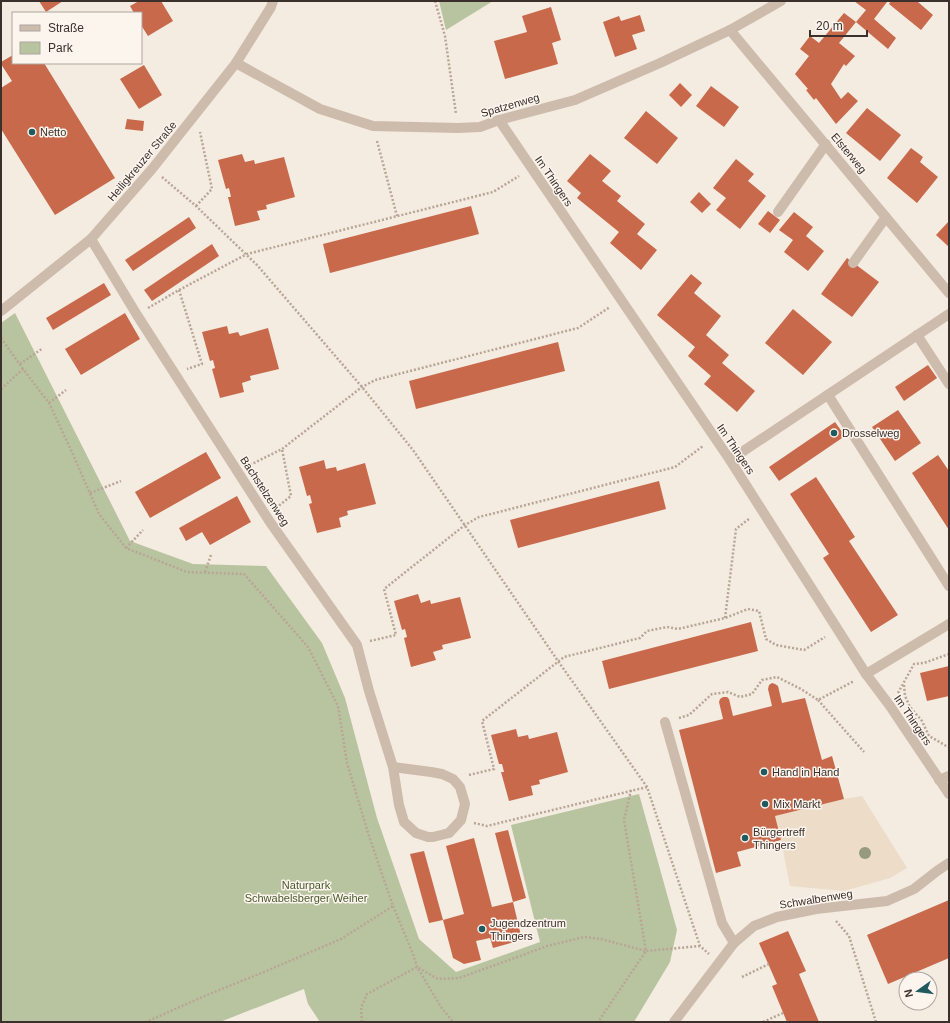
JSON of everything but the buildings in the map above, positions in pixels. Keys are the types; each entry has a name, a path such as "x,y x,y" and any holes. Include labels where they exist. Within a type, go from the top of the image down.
{"street":[{"name":"Heiligkreuzer Straße","path":"1,311 91,239 152,169 236,63 271,7 273,1"},
{"name":"Spatzenweg","path":"236,63 320,109 374,126 458,128 480,127 499,120 575,100 660,63 730,30 781,1"},
{"name":"Elsterweg","path":"730,30 949,293"},
{"name":"Im Thingers","path":"499,120 730,460 866,674 944,778 949,794"},
{"path":"778,212 826,144"},
{"path":"853,263 886,217"},
{"name":"Bachstelzenweg","path":"91,239 137,315 266,516 357,645 369,691 393,767 399,805 404,822 416,833 433,837 449,833 461,820"},
{"path":"730,460 949,314"},
{"path":"917,335 949,384"},
{"path":"828,395 949,586"},
{"path":"866,674 949,624"},
{"path":"665,722 722,923 734,943"},
{"path":"393,767 442,774 454,779 460,787 465,804 461,820"},
{"name":"Schwalbenweg","path":"674,1022 734,943 754,926 777,917 816,909 887,901 914,889 949,863"}],"path":[{"path":"435,1 445,36 458,128"},
{"path":"190,122 200,132 212,189 196,206"},
{"path":"374,126 397,216"},
{"path":"137,315 179,290 247,254 494,192 531,168"},
{"path":"152,169 196,206 247,254 362,387 413,450 558,661 647,787 700,946 719,961"},
{"path":"174,373 202,364 179,290"},
{"path":"237,471 282,449 362,387 375,380 578,328 621,300"},
{"path":"1,338 49,403 99,514 126,548 187,572 244,574 308,647 338,706 348,762 369,836 393,906 413,954 417,968 453,1022"},
{"path":"20,364 43,348"},
{"path":"1,389 23,369"},
{"path":"49,403 66,390"},
{"path":"357,645 396,635 384,589 465,525 479,516 675,467 714,437"},
{"path":"266,516 292,496 282,449"},
{"path":"90,493 121,481"},
{"path":"725,618 736,529 762,510"},
{"path":"126,548 142,530"},
{"path":"205,572 211,555"},
{"path":"454,779 494,769 482,721 564,657 640,638 647,630 667,628 678,629 725,618 748,609 760,611 766,639 776,645 804,650 838,629"},
{"path":"890,706 914,664 924,663 949,654"},
{"path":"818,700 866,674"},
{"path":"689,715 712,694 728,692 740,697 752,694 762,680 777,677 801,689 818,700 864,752"},
{"path":"903,684 905,696 910,707 922,720 929,736 949,747"},
{"path":"461,820 487,826 647,787"},
{"path":"598,1022 646,951 624,820 631,790"},
{"path":"146,1022 341,939 393,906"},
{"path":"816,909 834,919 849,936 876,1022"},
{"path":"417,968 438,979 460,978 547,946 584,937 601,939 646,951 700,946"},
{"path":"742,977 769,964"},
{"path":"362,1022 361,1008 367,994 417,968"},
{"path":"763,1022 783,1013"}],"green space":[{"path":"439,1 493,1 446,30"},
{"name":"Naturpark Schwabelsberger Weiher","path":"15,313 130,541 193,564 266,566 322,643 345,698 377,818 419,939 456,972 540,942 511,825 639,794 677,930 670,962 634,1022 320,1022 308,1004 304,989 220,1022 1,1022 1,323"}],"shaded area":[{"path":"862,796 907,868 890,878 844,891 790,886 775,816"}],"place":[{"name":"Netto","path":"32,132"},
{"name":"Drosselweg","path":"834,433"},
{"name":"Hand in Hand","path":"764,772"},
{"name":"Mix Markt","path":"765,804"},
{"name":"Bürgertreff Thingers","path":"745,838"},
{"name":"Jugendzentrum Thingers","path":"482,929"}]}
